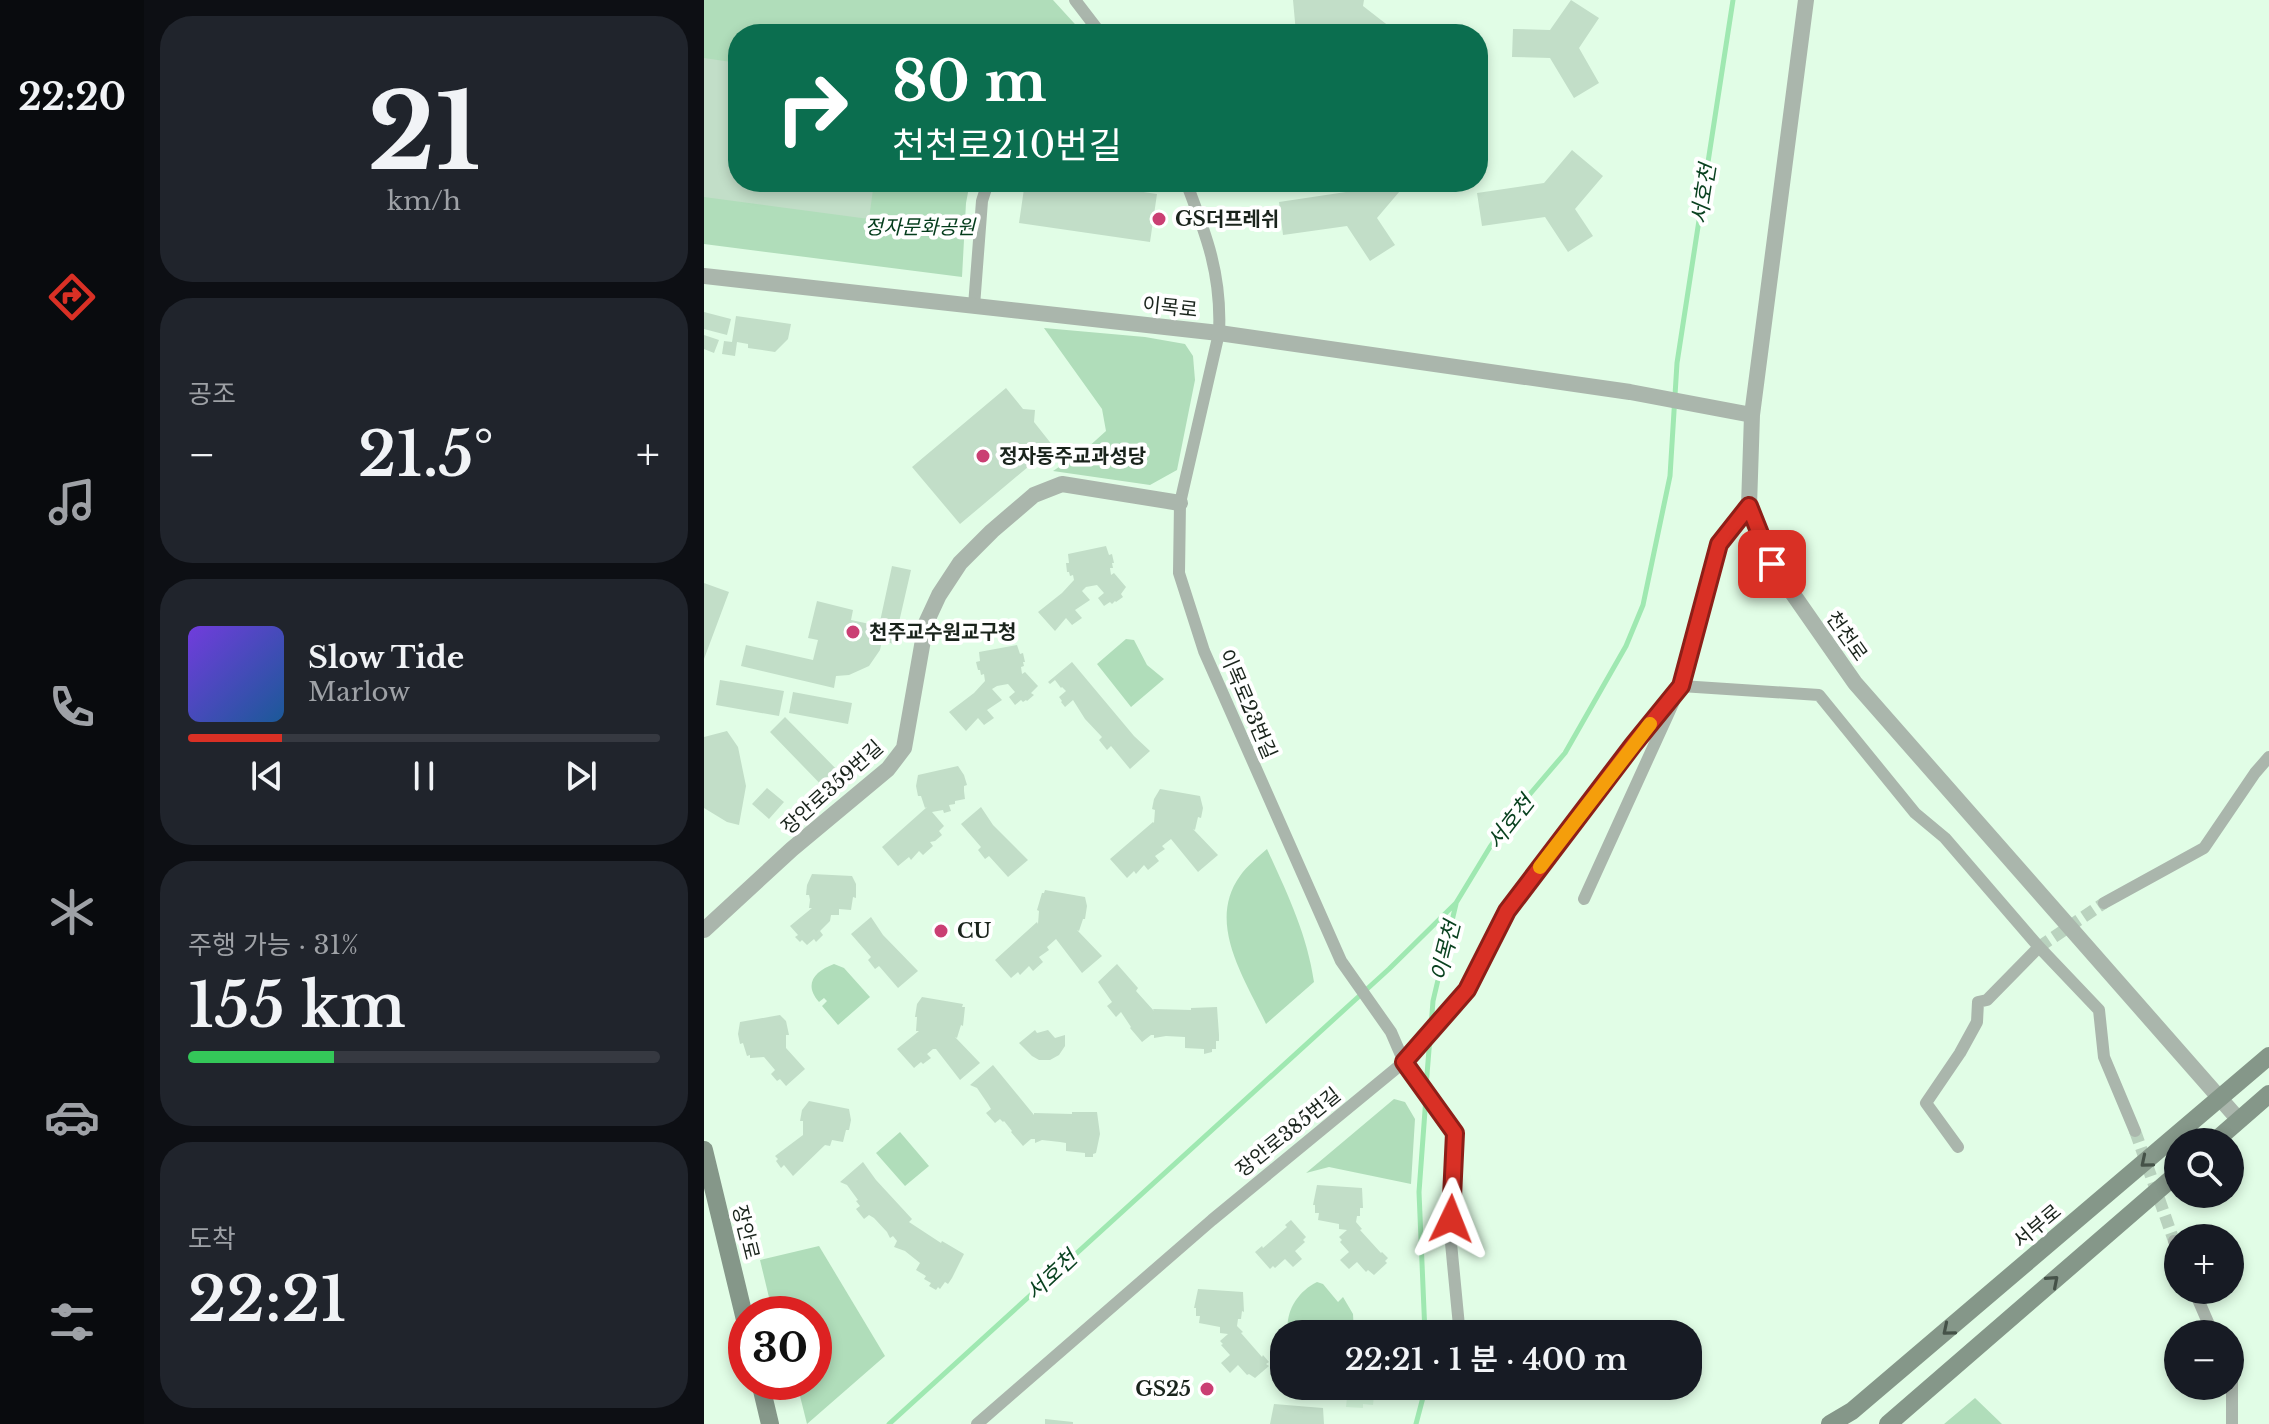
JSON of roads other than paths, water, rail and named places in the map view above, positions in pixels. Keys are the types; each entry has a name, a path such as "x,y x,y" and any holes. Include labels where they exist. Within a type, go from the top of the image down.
{"main road":[{"name":"서부로","path":"1830,1424 1852,1411 2269,1056"},
{"path":"2230,1128 2269,1094"},
{"name":"장안로","path":"704,1150 739,1296"},
{"path":"1888,1424 2164,1185"},
{"path":"764,1400 770,1424"}],"street":[{"path":"1075,0 1093,24"},
{"name":"천천로","path":"1806,0 1752,415 1749,506 1772,564 1855,683 2239,1120"},
{"path":"974,306 985,192"},
{"name":"이목로23번길","path":"1190,192 1210,245 1221,306 1219,333 1180,503 1179,573 1204,651 1341,961 1391,1032 1404,1062"},
{"name":"이목로","path":"704,276 1219,333 1630,392 1752,415"},
{"name":"장안로359번길","path":"704,930 792,849 888,769 904,748 926,623 939,595 960,563 992,531 1034,495 1062,484 1180,503"},
{"path":"1584,899 1681,686 1719,544 1749,506"},
{"path":"1681,686 1819,695 1915,813 1945,838 2039,947 2099,1010 2104,1057 2135,1131"},
{"name":"장안로385번길","path":"977,1424 1212,1220 1404,1062 1467,990 1507,911 1681,686"},
{"path":"2104,903 2204,848 2269,757"},
{"path":"1958,1147 1926,1103 1977,1022 1978,1002 1987,1000 2039,947"},
{"path":"1404,1062 1455,1133 1451,1243 1458,1320"},
{"path":"2232,1400 2232,1424"}],"waterway":[{"name":"서호천","path":"889,1424 1389,969 1456,903 1518,808 1565,753 1626,646 1643,605 1670,476 1677,363 1733,0"},
{"name":"이목천","path":"1431,1027 1433,1001 1456,904"},
{"name":"이목천","path":"1426,1087 1430,1037"},
{"name":"이목천","path":"1424,1320 1419,1192 1426,1097"},
{"name":"이목천","path":"1416,1424 1422,1400"}],"tunnel":[{"path":"2039,947 2104,903"},
{"path":"2135,1131 2168,1224"}],"place":[{"name":"GS더프레쉬","path":"1159,219"},
{"name":"정자동주교과성당","path":"983,456"},
{"name":"천주교수원교구청","path":"853,632"},
{"name":"CU","path":"941,931"},
{"name":"GS25","path":"1207,1389"}],"park label":[{"name":"정자문화공원","path":"920,227"}]}
